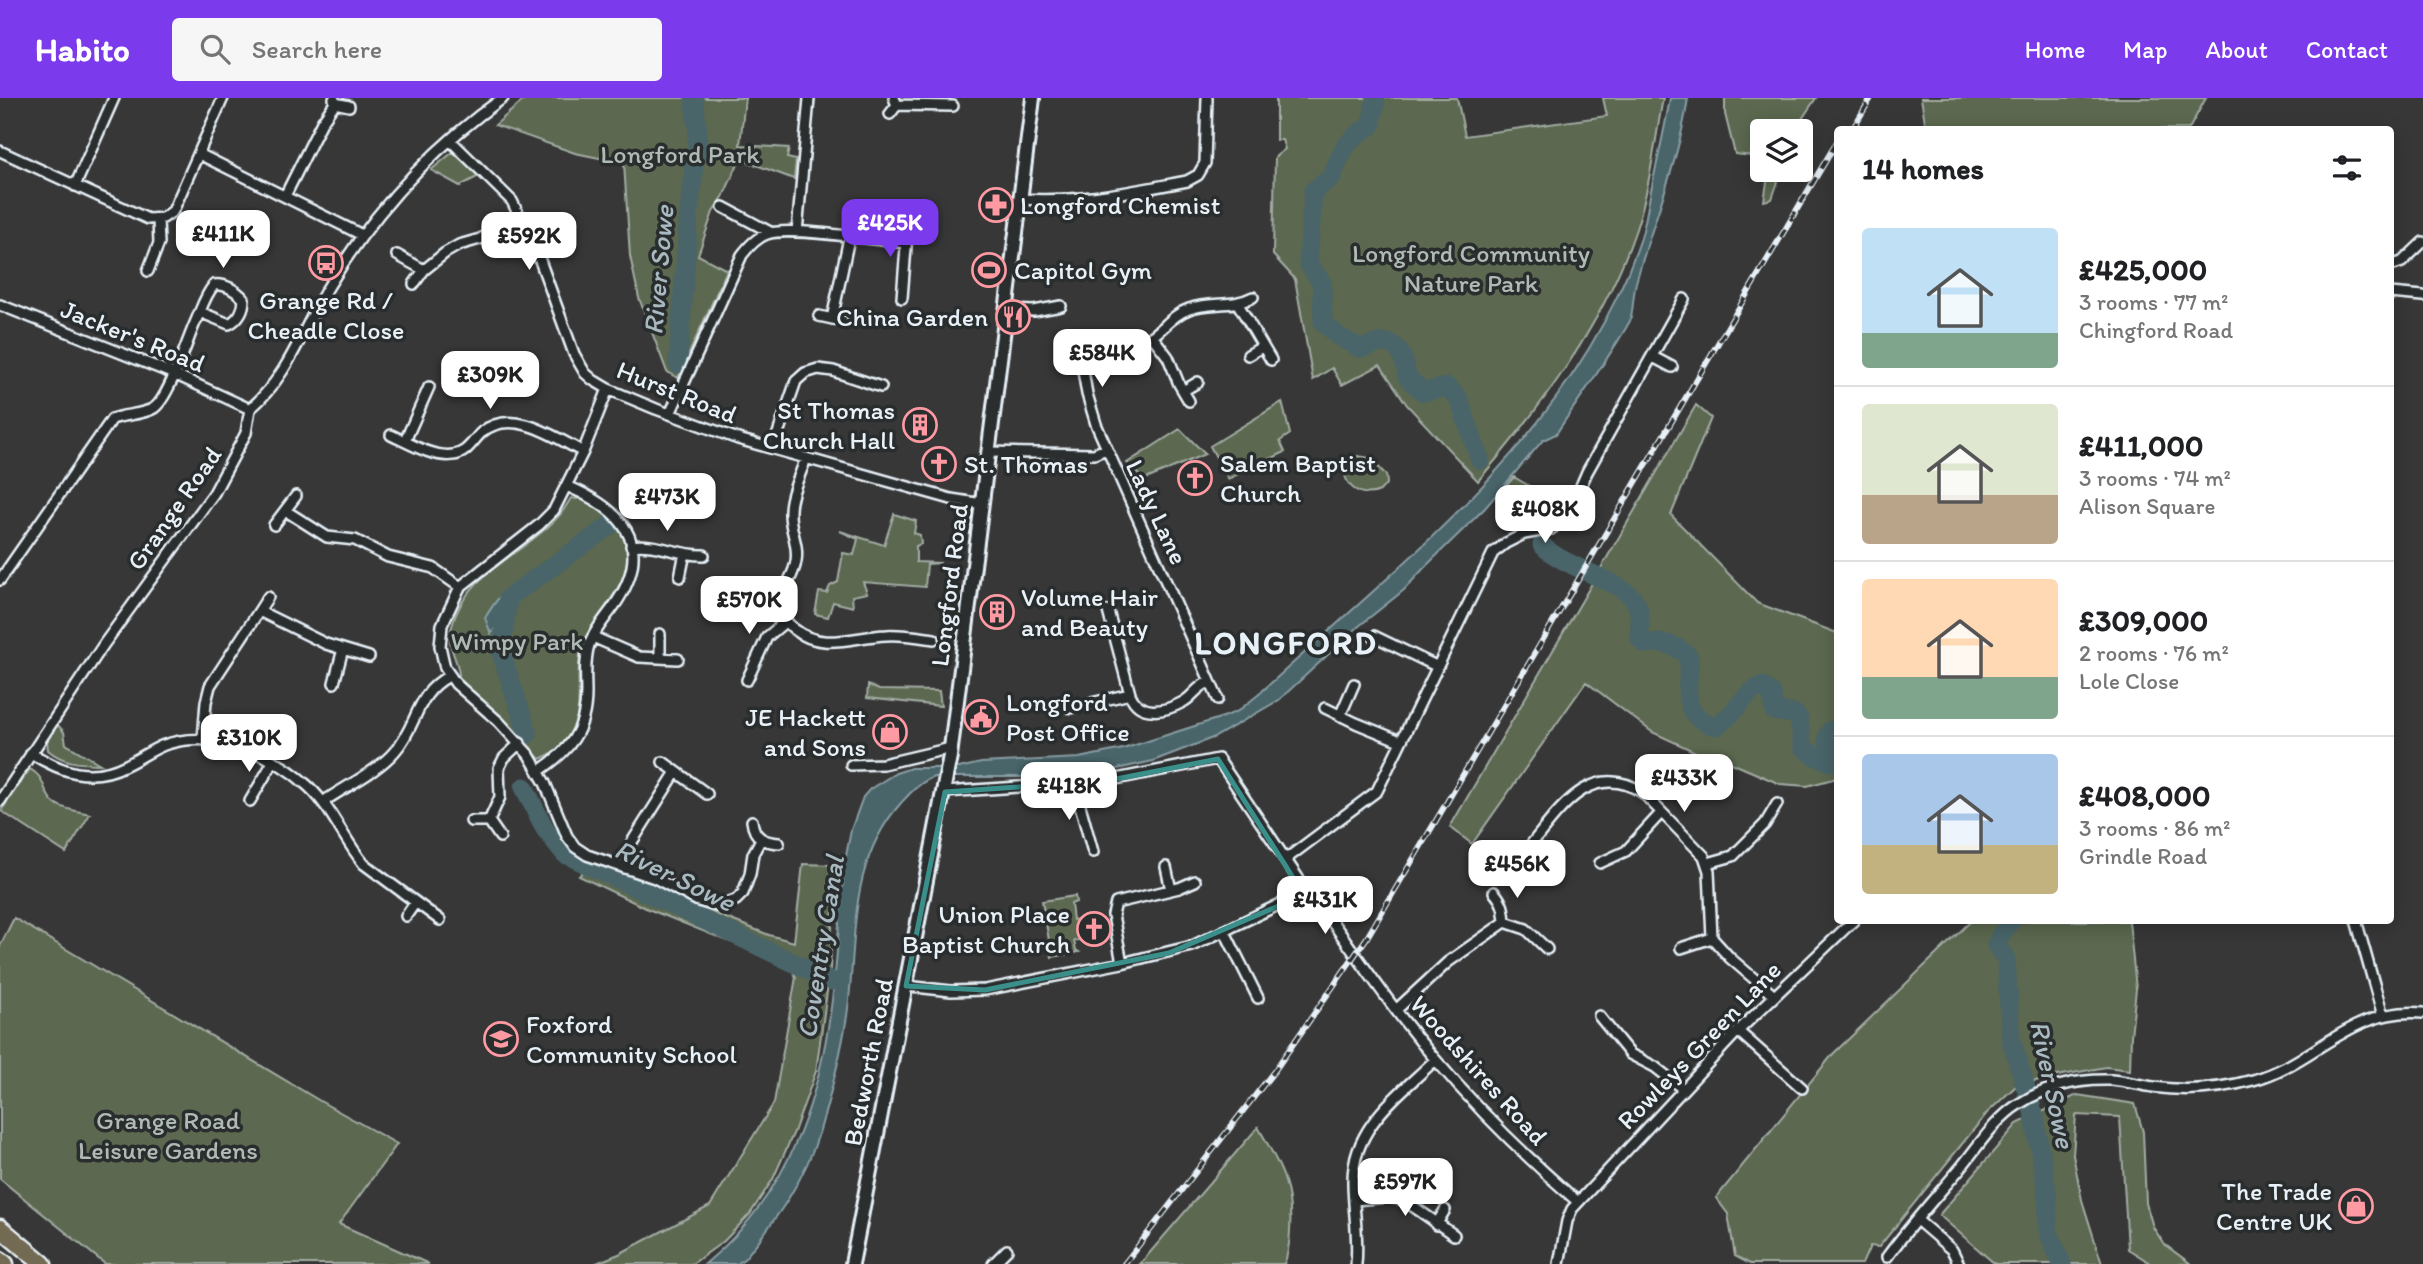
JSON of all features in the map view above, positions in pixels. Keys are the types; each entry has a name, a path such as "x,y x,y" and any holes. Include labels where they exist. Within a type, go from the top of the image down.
{"highway":[{"path":"0,1228 43,1264"},
{"path":"0,1260 5,1264"}],"main road":[{"name":"Longford Road","path":"945,789 1033,98"},
{"name":"Bedworth Road","path":"852,1264 945,789"}],"street":[{"path":"75,186 114,98"},
{"path":"0,152 148,219 158,220 169,216 173,211 223,98"},
{"path":"250,409 267,395 282,373 328,286 362,235 409,180 450,140 503,98"},
{"path":"1019,199 1060,202 1187,181 1198,175 1205,163 1207,98"},
{"path":"797,232 809,99"},
{"path":"285,196 334,101 349,106"},
{"path":"890,114 895,102 941,101 953,106"},
{"name":"Hurst Road","path":"450,140 500,187 520,216 538,254 575,354 585,373 608,389 738,439 951,499 982,504"},
{"path":"199,154 362,235"},
{"path":"723,207 769,232 797,232 905,243"},
{"path":"414,284 424,270 458,244 480,239 520,216"},
{"path":"148,271 159,243 158,220"},
{"path":"902,299 908,222"},
{"path":"670,414 742,255 754,241 769,232"},
{"path":"832,319 849,238"},
{"path":"2394,265 2402,262 2423,242"},
{"path":"397,255 424,270"},
{"path":"0,580 112,419 153,409 166,394 200,312 214,285 219,284 238,292 244,299 241,313 229,324 200,312"},
{"path":"2394,293 2423,296"},
{"path":"1081,356 1136,345 1152,337 1175,315 1191,308 1210,304 1238,304 1253,297"},
{"path":"1286,859 1373,795 1493,553 1506,542 1524,534 1557,526 1567,518 1587,472 1684,299"},
{"path":"1238,304 1271,360"},
{"name":"Jacker's Road","path":"0,305 174,374 250,409"},
{"path":"1006,310 1034,311 1061,306"},
{"path":"819,316 842,321"},
{"name":"Lady Lane","path":"1077,336 1089,401 1105,449 1218,699"},
{"path":"1152,337 1168,356 1189,401"},
{"path":"1248,355 1262,347"},
{"path":"1653,357 1672,367"},
{"path":"773,448 796,381 805,373 818,369 832,371 881,387"},
{"path":"1183,391 1198,382"},
{"path":"405,441 429,387"},
{"path":"608,389 567,486 547,518 460,587 445,616 440,636 442,657 449,676 520,743 539,771 561,826 575,847 597,860 656,877 707,904 726,905 743,893 753,854 761,839"},
{"name":"Grange Road","path":"0,801 104,644 214,493 243,442 250,409"},
{"path":"391,435 441,455 455,456 468,448 486,429 498,423 514,422 583,452"},
{"path":"988,452 1094,454 1105,449"},
{"path":"806,458 790,505 797,560 782,598 781,607 786,621 805,636 830,642 888,634 934,639"},
{"path":"539,771 566,751 579,729 585,708 586,659 593,637 630,576 631,546 628,533 617,516 594,498 567,486"},
{"path":"274,525 296,496"},
{"path":"286,511 327,537 355,540 388,557 433,568 460,587"},
{"path":"631,546 652,545 685,554 704,555"},
{"path":"680,577 685,554"},
{"path":"203,739 210,686 268,597"},
{"path":"259,611 326,644 369,657"},
{"path":"1108,611 1130,694 1140,708 1159,711 1185,702 1196,688 1209,682"},
{"path":"747,680 767,637 786,621"},
{"path":"660,634 660,658"},
{"path":"1374,636 1436,666"},
{"path":"593,637 639,657 678,659"},
{"path":"334,683 343,649"},
{"path":"323,802 394,752 408,732 421,700 435,684 449,676"},
{"path":"1340,716 1354,684"},
{"path":"1070,708 1130,694"},
{"path":"1325,708 1400,741"},
{"path":"31,753 59,769 97,775 124,766 162,746 203,739 232,745 273,762 307,786 323,802 364,864 440,920"},
{"path":"489,821 500,797 499,768 504,758 520,743"},
{"path":"851,765 883,764 951,752"},
{"path":"906,986 951,991 985,990 1184,949 1304,895 1300,881 1286,859 1218,760 1106,781 945,789"},
{"path":"250,801 273,762"},
{"path":"663,762 707,794"},
{"path":"624,868 630,845 676,772"},
{"path":"1530,846 1573,797 1602,782 1622,782 1642,792 1698,848 1707,863 1712,938 1730,958 1773,995"},
{"path":"1074,784 1093,852"},
{"path":"1707,863 1732,856 1765,824 1777,804"},
{"path":"1600,863 1626,851 1661,813"},
{"path":"471,821 489,821"},
{"path":"489,821 500,837"},
{"path":"752,821 755,833 761,839 779,843"},
{"path":"1166,867 1171,890"},
{"path":"1122,963 1113,915 1114,906 1122,901 1171,890 1195,881"},
{"path":"1494,892 1501,900 1505,922"},
{"name":"Woodshires Road","path":"1304,895 1317,901 1395,1010 1435,1060 1506,1137 1578,1202"},
{"path":"405,916 415,904"},
{"path":"1505,922 1526,929 1547,949"},
{"path":"1395,1010 1448,962 1505,922"},
{"name":"Rowleys Green Lane","path":"1578,1202 1773,995 1850,924"},
{"path":"2357,924 2383,1016"},
{"path":"1226,932 1258,998"},
{"path":"1681,948 1712,938"},
{"path":"1888,1257 1996,1125 2017,1105 2042,1092 2081,1081 2112,1080 2183,1090 2214,1089 2255,1080 2288,1066 2350,1027 2383,1016 2423,1013"},
{"path":"1599,1016 1630,1054 1655,1067 1683,1089"},
{"path":"1738,1031 1802,1088"},
{"path":"1356,1264 1358,1240 1353,1171 1360,1141 1379,1114 1435,1060"},
{"path":"1354,1200 1404,1200 1423,1212 1436,1225 1454,1235"},
{"path":"1559,1264 1568,1217 1578,1202"},
{"path":"1436,1225 1445,1210"},
{"path":"1917,1220 1952,1250 1959,1264"},
{"path":"993,1264 1007,1250"}],"highlighted area":[{"path":"1218,759 1304,895 1169,953 985,990 906,986 945,792 1106,781"}],"green space":[{"name":"Longford Park","path":"526,98 745,98 740,145 789,148 787,158 796,160 794,179 740,159 723,197 713,212 698,255 727,270 678,378 667,372 639,298 630,256 624,163 575,153 495,125"},
{"name":"Longford Community Nature Park","path":"1276,98 1457,98 1465,136 1607,116 1603,98 1663,98 1641,213 1623,264 1607,298 1589,331 1548,393 1478,481 1407,405 1380,365 1342,385 1332,368 1313,380 1295,279 1273,255 1275,157 1285,149 1282,140 1276,140"},
{"path":"1725,98 1816,98 1802,119 1750,119 1750,156 1735,154 1725,114"},
{"path":"1921,98 2206,98 2191,126 1927,126"},
{"path":"453,152 479,176 460,186 431,170"},
{"path":"1767,182 1778,182 1772,199 1764,201"},
{"path":"1282,402 1290,434 1280,441 1285,452 1228,479 1210,446"},
{"path":"1696,405 1711,418 1671,515 1757,603 1834,632 1834,779 1807,786 1780,784 1727,761 1713,760 1652,732 1586,682 1472,844 1450,827"},
{"path":"1180,429 1205,454 1144,480 1127,463"},
{"path":"1357,456 1370,458 1386,475 1387,483 1380,491 1359,492 1349,483 1346,478 1346,463"},
{"path":"1514,477 1563,506 1544,519 1519,522 1503,489"},
{"name":"Wimpy Park","path":"579,496 614,522 626,545 627,560 618,588 593,625 581,652 574,726 560,747 540,759 459,678 450,634 459,608 469,592 496,567 541,533 560,515 571,498 577,499"},
{"path":"894,514 916,521 914,533 920,535 921,544 916,546 916,562 941,563 927,564 925,587 863,582 867,593 852,596 853,607 833,602 828,617 815,614 819,592 827,593 830,586 838,582 843,553 854,555 858,539 840,531 884,545"},
{"path":"868,685 879,690 939,691 941,706 867,698"},
{"path":"56,723 64,732 66,744 100,764 66,760 48,750 47,741"},
{"path":"30,769 39,776 49,797 56,804 90,814 66,853 1,811"},
{"path":"590,864 769,935 794,942 803,864 835,865 830,970 816,1071 794,1132 773,1179 750,1214 724,1241 692,1264 594,1264 619,1254 710,1206 774,1103 796,977 790,966 648,909 579,876"},
{"path":"1075,896 1076,902 1071,904 1073,920 1086,918 1090,938 1074,941 1079,952 1052,957 1042,901"},
{"name":"Grange Road Leisure Gardens","path":"14,918 397,1144 339,1224 429,1264 105,1264 0,1179 0,946"},
{"path":"1968,924 2129,924 2136,989 2130,1070 2106,1067 2046,1078 2015,1087 1987,1113 1879,1247 1870,1246 1862,1264 1750,1264 1735,1256 1728,1214 1716,1198 1833,1054"},
{"path":"2077,1095 2135,1104 2143,1132 2146,1203 2153,1227 2164,1244 2191,1264 2152,1264 2128,1249 2120,1117 2076,1115 2073,1155 2082,1200 2102,1264 1995,1264 1939,1215 2017,1124"},
{"path":"1258,1127 1279,1165 1287,1188 1290,1231 1284,1264 1140,1264"}],"water":[{"path":"1670,98 1688,98 1672,167 1636,284 1630,321 1556,434 1543,440 1485,508 1404,590 1359,626 1279,700 1215,737 1153,761 1099,773 1052,777 934,777 912,791 901,803 883,827 863,878 854,932 842,1045 814,1148 779,1213 745,1258 737,1264 705,1264 736,1235 762,1203 783,1169 800,1133 813,1095 830,1016 846,856 851,830 863,797 870,789 896,773 911,768 959,768 981,763 1079,758 1123,749 1226,716 1238,711 1258,695 1426,543 1479,489 1529,433 1574,373 1612,308 1641,238"},
{"path":"529,583 491,634 485,618 494,604 507,591"}],"waterway":[{"name":"River Sowe","path":"678,364 689,212 698,134 694,98"},
{"name":"River Sowe","path":"1376,98 1371,126 1350,141 1332,177 1313,191 1308,263 1322,283 1323,322 1338,336 1359,348 1384,343 1395,347 1405,363 1407,377 1423,392 1447,387 1459,399 1480,460"},
{"name":"River Sowe","path":"528,734 501,653 508,598 612,524"},
{"name":"River Sowe","path":"1542,545 1564,561 1628,594 1637,605 1640,639 1645,644 1669,645 1680,649 1689,657 1688,699 1695,716 1716,726 1749,694 1762,686 1772,693 1774,711 1795,714 1799,719 1803,747 1815,756 1830,762 1834,760"},
{"name":"River Sowe","path":"1834,730 1830,731 1828,741 1834,751"},
{"name":"River Sowe","path":"524,787 545,829 565,854 832,981"},
{"name":"River Sowe","path":"2009,924 1996,945 2006,959 2011,1039 2034,1115 2047,1191 2048,1231 2062,1264"}],"railway":[{"path":"1854,126 1871,98"},
{"path":"1124,1264 1275,1070 1366,939 1834,147"}],"place":[{"name":"Longford Chemist","path":"996,205"},
{"name":"Grange Rd / Cheadle Close","path":"326,263"},
{"name":"Capitol Gym","path":"989,270"},
{"name":"China Garden","path":"1013,317"},
{"name":"St Thomas Church Hall","path":"920,425"},
{"name":"St. Thomas","path":"939,464"},
{"name":"Salem Baptist Church","path":"1195,478"},
{"name":"Volume Hair and Beauty","path":"997,612"},
{"name":"Longford Post Office","path":"981,717"},
{"name":"JE Hackett and Sons","path":"890,732"},
{"name":"Union Place Baptist Church","path":"1094,929"},
{"name":"Foxford Community School","path":"501,1039"},
{"name":"The Trade Centre UK","path":"2356,1206"}],"district":[{"name":"LONGFORD","path":"1286,642"}],"water label":[{"name":"Coventry Canal","path":"820,947"}]}
